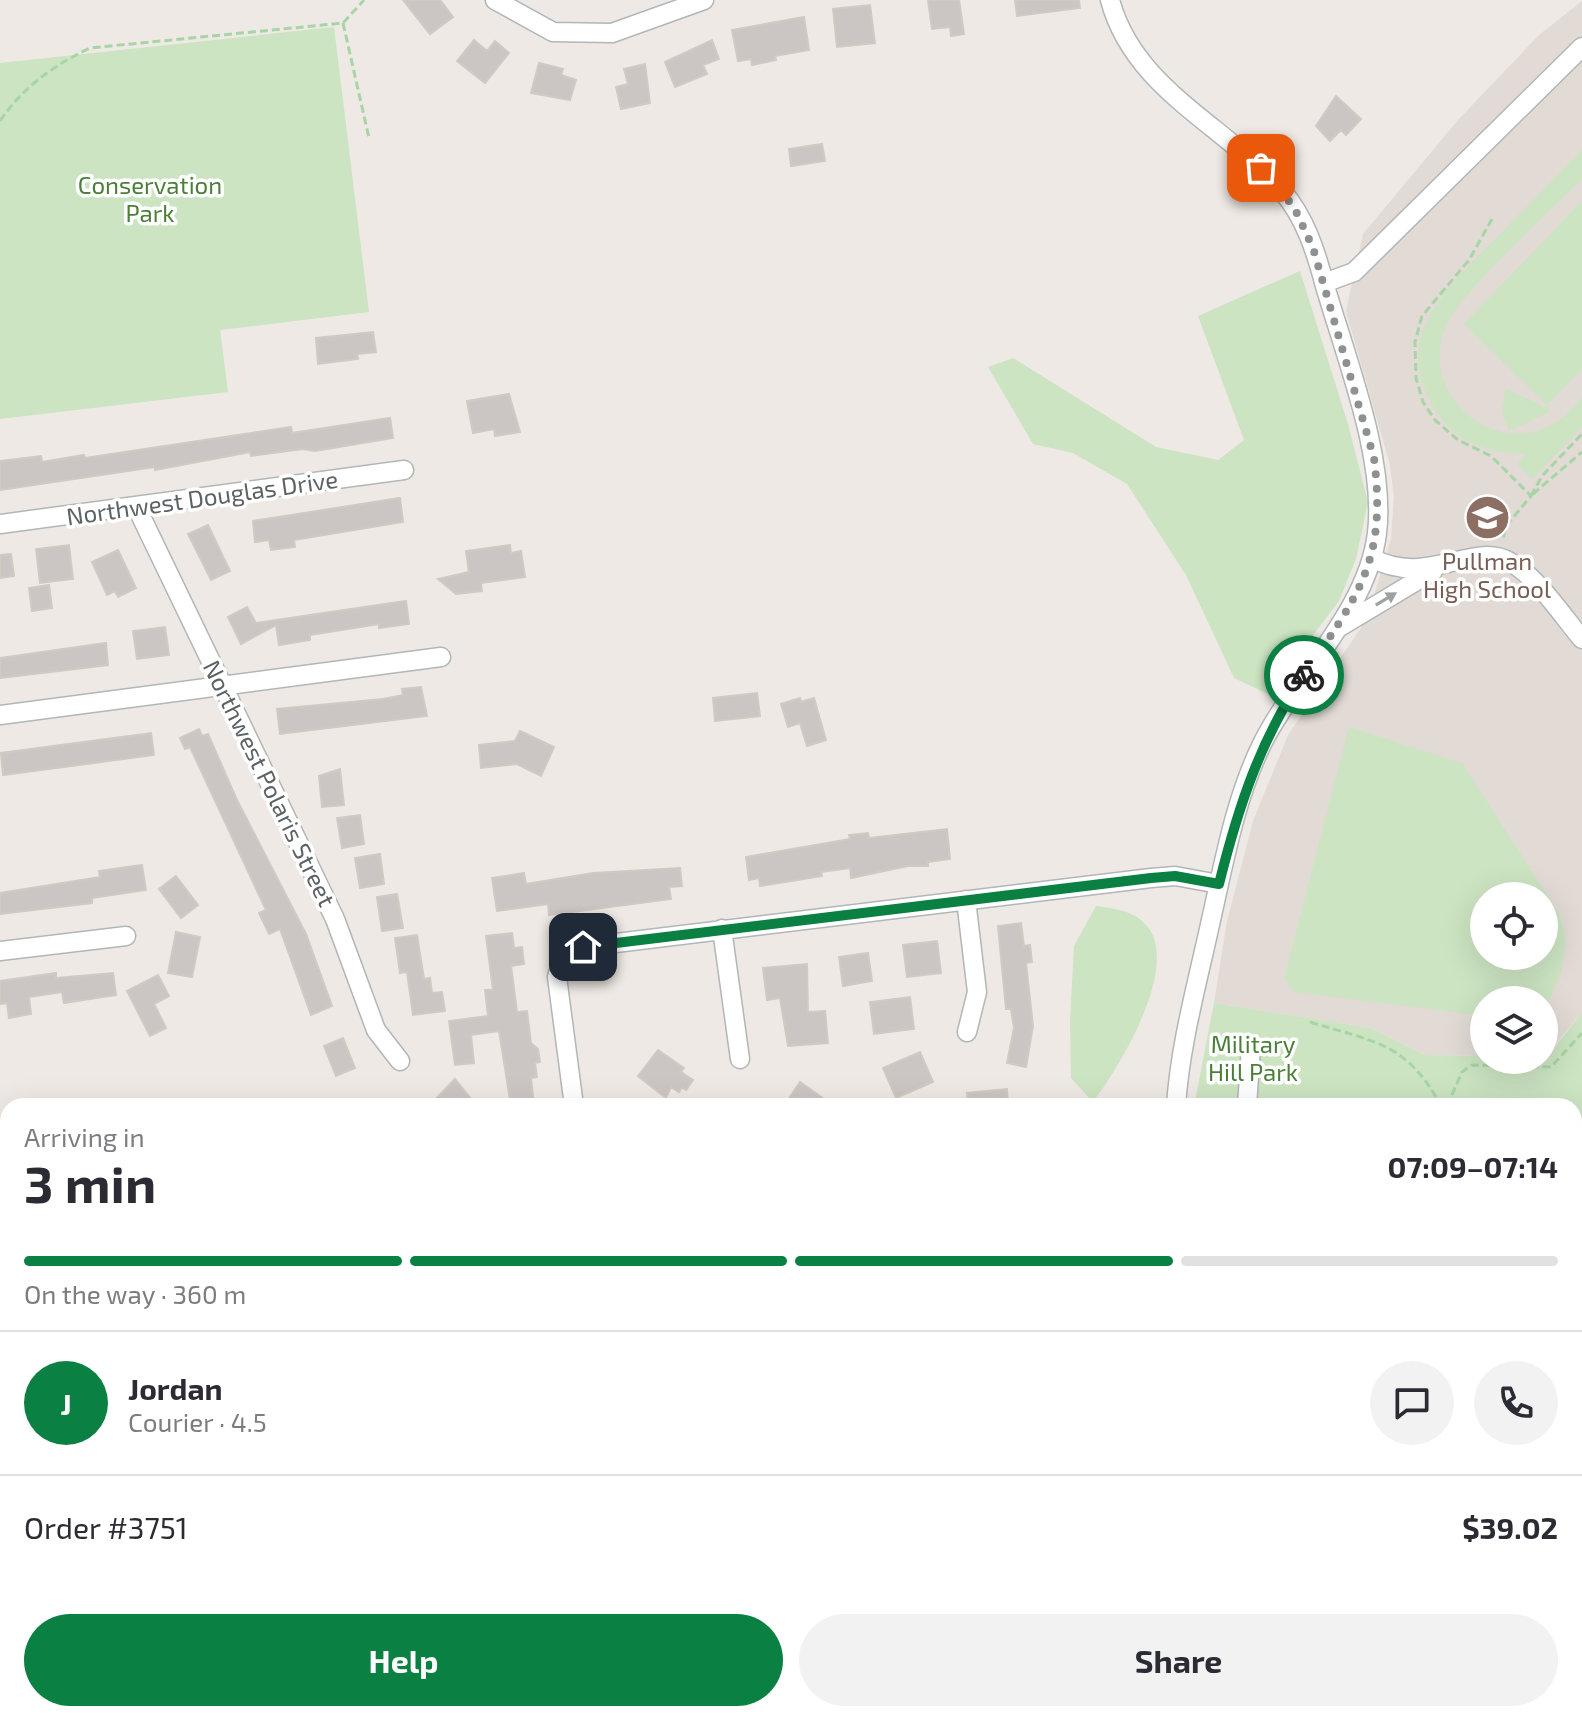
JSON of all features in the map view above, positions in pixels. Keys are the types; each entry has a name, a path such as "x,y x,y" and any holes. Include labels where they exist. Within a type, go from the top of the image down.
{"street":[{"path":"495,0 553,32 612,33 704,0"},
{"path":"1110,0 1127,43 1155,78 1261,168 1283,192 1303,223 1324,283 1374,458 1378,521 1372,558 1357,596 1280,710 1261,747 1237,814 1184,1041 1177,1098"},
{"path":"1324,283 1354,272 1582,47"},
{"name":"Northwest Douglas Drive","path":"0,524 404,470"},
{"name":"Northwest Polaris Street","path":"136,506 335,919 376,1030 400,1061"},
{"path":"1372,558 1401,571 1494,556 1510,561 1525,573 1582,639"},
{"path":"1334,631 1438,567"},
{"path":"0,715 441,657"},
{"path":"573,1098 557,977 564,955 583,947 1163,877 1219,884"},
{"path":"966,900 977,992 967,1032"},
{"path":"722,929 740,1059"},
{"path":"0,951 126,936"},
{"path":"1248,1098 1251,1047"}],"path":[{"path":"0,121 12,103 38,79 64,60 90,48 343,23 364,0"},
{"path":"343,23 369,138"},
{"path":"1492,219 1469,260 1437,294 1422,316 1415,342 1416,378 1423,402 1435,420 1458,440 1491,456 1531,496"},
{"path":"1531,496 1542,476 1582,434"},
{"path":"1494,556 1506,526 1531,496 1582,452"},
{"path":"1310,1022 1399,1052 1413,1062 1438,1098"},
{"path":"1448,1098 1462,1072 1472,1065 1551,1067 1582,1033"}],"shaded area":[{"name":"Pullman High School","path":"1582,1 1582,1013 1558,1041 1558,986 1470,986 1470,1056 1425,1055 1371,1028 1214,1003 1227,921 1253,821 1288,735 1367,619 1391,538 1394,497 1390,465 1346,311 1363,234 1458,120 1539,35"}],"green space":[{"name":"Conservation Park","path":"334,27 369,312 220,330 228,392 0,419 0,63"},
{"path":"1582,150 1582,179 1468,294 1445,328 1440,352 1442,375 1451,395 1465,412 1483,425 1504,432 1527,433 1550,426 1582,398 1582,427 1532,479 1517,464 1526,454 1487,449 1464,438 1444,422 1423,384 1418,360 1421,337 1443,295"},
{"path":"1582,201 1582,369 1548,404 1549,412 1509,431 1502,411 1506,389 1545,407 1547,405 1464,324"},
{"path":"1300,271 1348,424 1368,502 1356,559 1339,601 1268,694 1234,678 1186,575 1127,484 1073,453 1033,444 988,367 1013,358 1156,447 1218,460 1244,440 1198,316"},
{"path":"1349,727 1462,763 1539,882 1470,882 1470,970 1558,970 1558,912 1563,925 1565,950 1555,986 1470,986 1470,1014 1294,992 1284,979"},
{"path":"1096,906 1124,911 1136,917 1147,926 1156,944 1157,966 1142,1016 1117,1066 1096,1098 1089,1098 1071,1078 1074,946"},
{"name":"Military Hill Park","path":"1214,1003 1371,1028 1425,1055 1470,1056 1470,1074 1558,1074 1558,1043 1582,1013 1582,1098 1196,1098"}],"building":[{"path":"403,0 440,0 453,17 430,34"},
{"path":"928,0 959,0 964,34 951,36 950,27 932,29"},
{"path":"1015,0 1079,0 1080,8 1017,16"},
{"path":"870,5 875,43 837,47 833,9"},
{"path":"804,17 809,50 775,56 776,60 752,65 751,59 738,61 732,30"},
{"path":"474,40 487,51 495,41 509,53 485,83 457,61"},
{"path":"712,40 719,59 703,65 707,74 675,87 665,62"},
{"path":"539,63 563,69 561,75 576,80 570,100 531,93"},
{"path":"645,64 650,103 621,109 616,87 628,84 624,69"},
{"path":"1336,96 1361,119 1346,135 1341,130 1330,141 1316,126"},
{"path":"822,144 825,161 791,166 789,149"},
{"path":"373,332 376,352 357,354 358,359 318,364 316,338"},
{"path":"509,394 520,432 495,436 494,429 473,433 467,401"},
{"path":"390,418 393,438 315,451 303,449 251,456 250,452 155,470 155,467 0,490 0,461 41,456 42,462 84,455 85,458 291,427 292,433"},
{"path":"400,498 403,522 294,540 295,547 271,550 269,540 255,542 253,521"},
{"path":"208,525 230,571 211,580 188,534"},
{"path":"69,545 73,579 40,583 36,549"},
{"path":"510,545 511,553 521,551 525,577 481,583 482,591 456,594 438,579 469,572 466,551"},
{"path":"118,550 136,588 118,597 115,591 107,595 92,562"},
{"path":"11,554 14,576 0,578 0,555"},
{"path":"49,585 52,608 32,611 29,588"},
{"path":"406,601 409,624 379,628 379,624 310,635 310,640 279,645 276,625 241,644 228,617 247,607 256,623"},
{"path":"165,627 169,655 137,659 133,631"},
{"path":"106,643 108,665 0,678 0,658"},
{"path":"421,687 427,716 280,734 277,709 383,699 403,695 402,689"},
{"path":"757,693 760,716 715,721 713,698"},
{"path":"800,698 801,702 814,698 826,740 807,746 800,723 788,727 781,704"},
{"path":"199,729 202,736 208,734 237,800 306,934 332,1006 311,1015 280,929 269,934 259,913 266,910 190,747 185,749 180,738"},
{"path":"520,731 554,747 541,776 517,764 481,768 479,745 515,741"},
{"path":"151,733 154,755 3,775 1,753"},
{"path":"340,769 344,805 322,807 319,776"},
{"path":"360,815 364,844 342,848 337,818"},
{"path":"947,829 950,859 928,862 928,866 908,866 851,878 850,868 760,886 759,878 749,880 746,857 850,839 849,835 868,833 869,838"},
{"path":"380,854 384,884 360,888 355,858"},
{"path":"142,865 146,890 92,898 92,903 0,914 0,893 100,877 99,871"},
{"path":"680,868 682,886 669,887 671,899 549,915 548,904 497,911 492,878 524,873 526,884 593,873"},
{"path":"176,876 198,905 181,918 159,889"},
{"path":"397,894 403,928 382,931 377,897"},
{"path":"1021,923 1024,946 1030,945 1032,962 1026,963 1033,1026 1026,1067 1007,1063 1014,1028 1011,1009 1006,1009 998,926"},
{"path":"176,932 200,937 192,977 168,973"},
{"path":"512,933 514,948 522,947 524,964 511,966 517,1012 527,1011 531,1043 538,1049 540,1062 535,1063 537,1077 531,1078 533,1098 510,1098 499,1031 471,1035 474,1063 455,1065 449,1021 488,1016 485,990 493,990 486,936"},
{"path":"417,935 424,979 430,978 432,993 442,992 445,1011 413,1015 407,972 400,973 395,938"},
{"path":"937,941 941,973 907,977 903,945"},
{"path":"868,953 872,981 843,986 839,957"},
{"path":"807,964 808,1012 825,1011 828,1043 788,1046 780,998 767,1000 763,968"},
{"path":"56,973 56,978 113,973 116,995 64,1003 62,992 29,997 31,1014 9,1018 7,1003 0,1004 0,981"},
{"path":"158,975 169,996 154,1004 166,1028 150,1036 127,991"},
{"path":"910,997 914,1029 874,1034 870,1002"},
{"path":"343,1038 355,1068 336,1076 324,1046"},
{"path":"658,1050 684,1068 681,1072 693,1080 686,1090 682,1087 679,1092 671,1087 666,1098 638,1076"},
{"path":"920,1052 933,1082 896,1098 883,1068"},
{"path":"455,1079 470,1098 437,1098"},
{"path":"800,1082 823,1098 789,1098"},
{"path":"1007,1089 1008,1098 967,1098 967,1093"}],"way so far":[{"path":"1261,168 1294,207 1313,248 1374,458 1378,492 1377,536 1368,572 1357,596 1304,675"}],"place":[{"name":"Pullman High School","path":"1487,518"}],"route":[{"path":"583,947 1151,878 1175,876 1219,884 1237,814 1261,747 1280,710 1304,675"}]}
